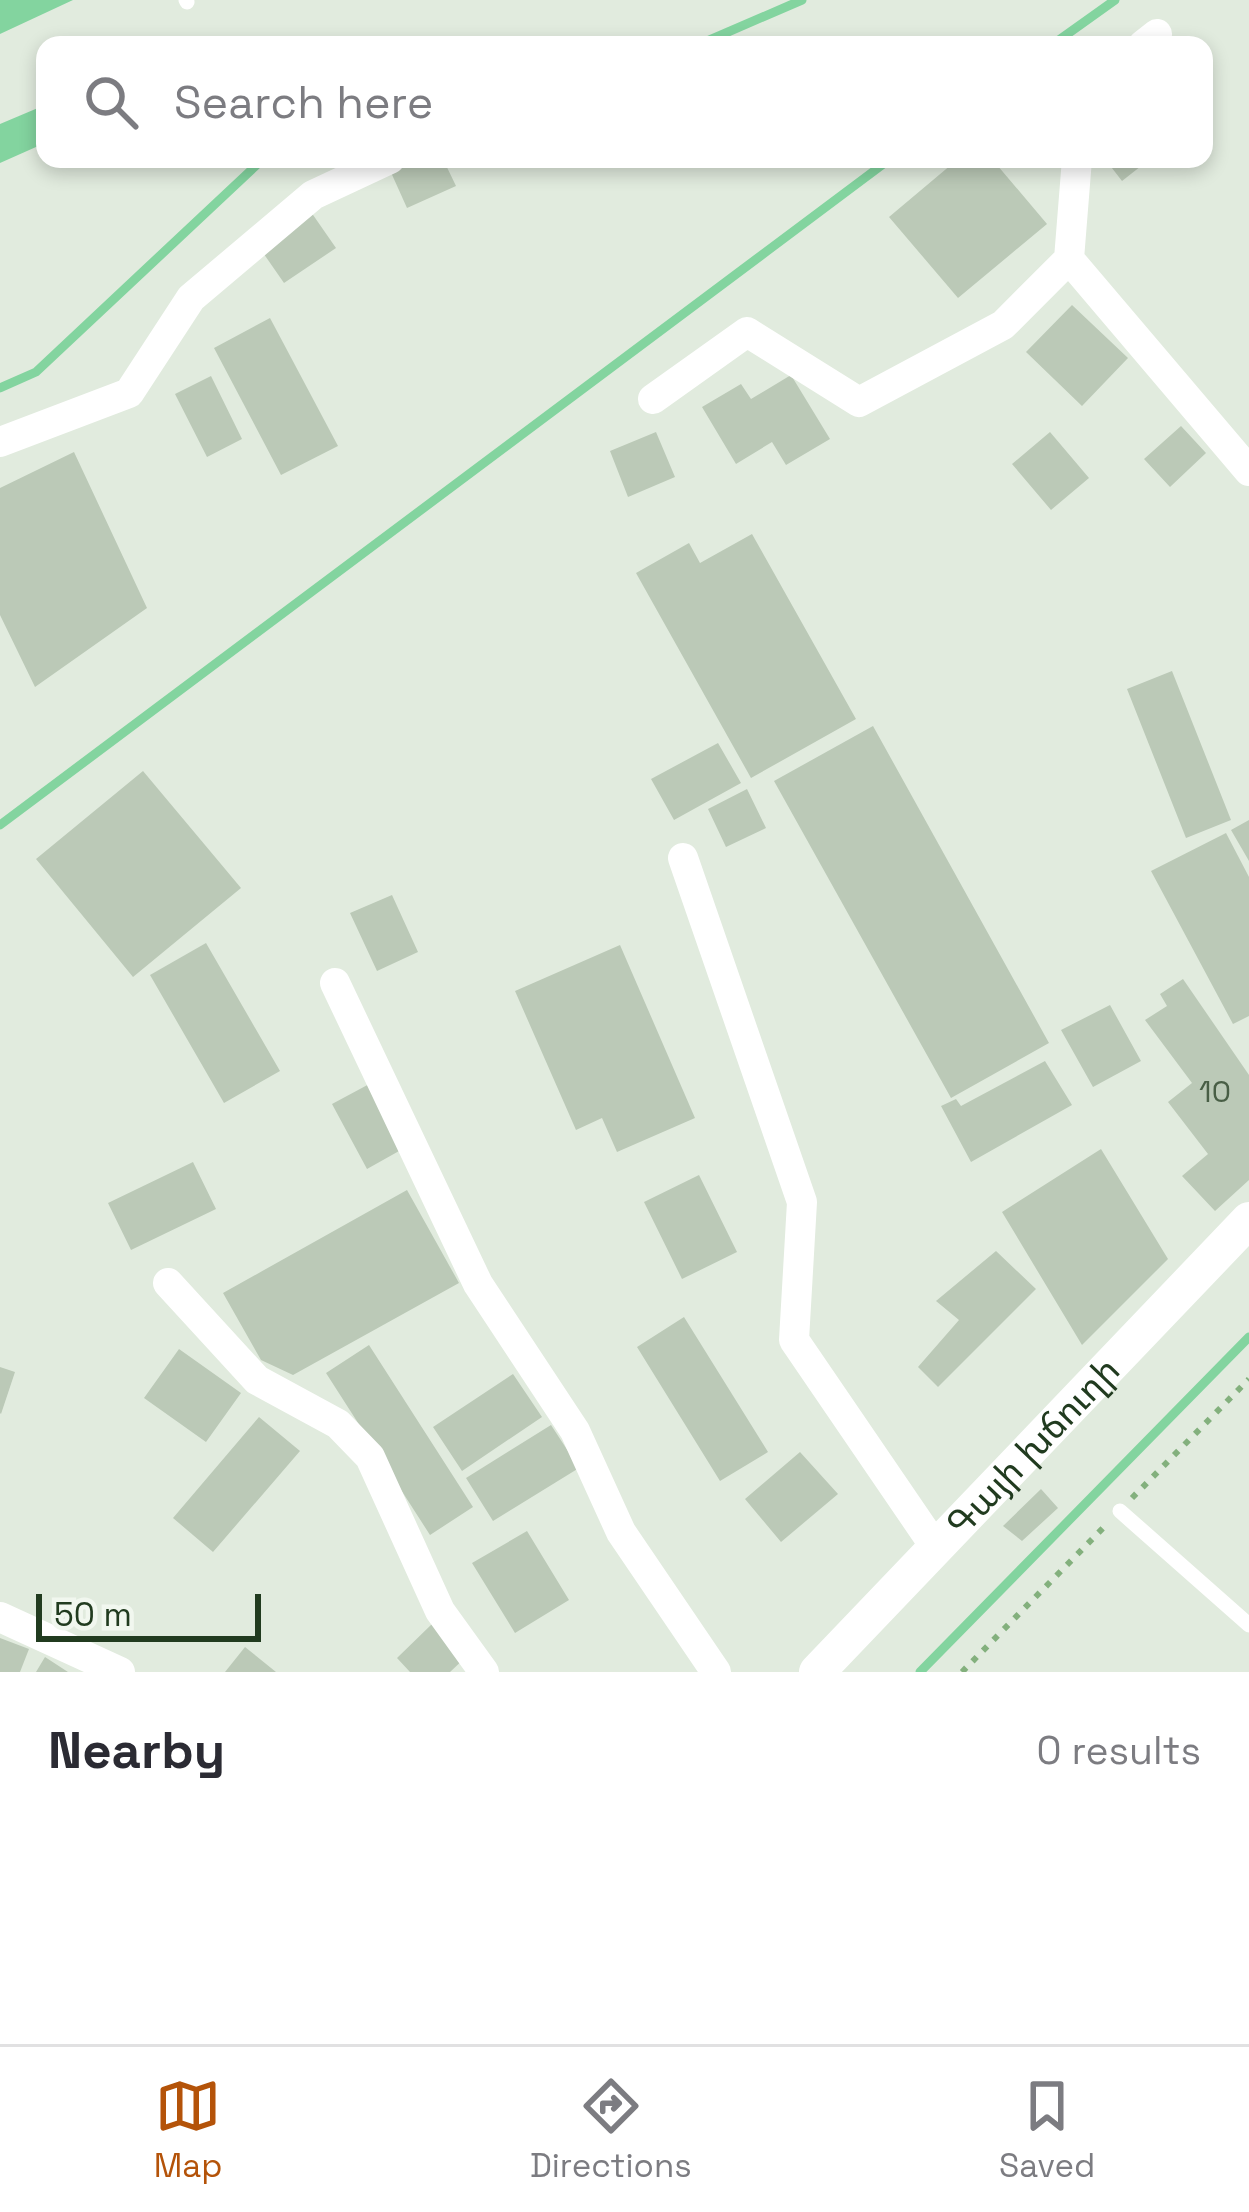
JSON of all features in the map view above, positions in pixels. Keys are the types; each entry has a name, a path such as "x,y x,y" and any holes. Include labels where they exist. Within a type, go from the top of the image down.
{"main road":[{"name":"Գայի խճուղի","path":"817,1672 1249,1220"}],"street":[{"path":"0,442 129,393 191,298 314,195 371,168"},
{"path":"653,399 747,332 859,402 1003,325 1069,259 1076,168"},
{"path":"1069,259 1249,471"},
{"path":"683,858 802,1202 794,1340 936,1548"},
{"path":"335,983 478,1284 575,1431 621,1532 716,1672"},
{"path":"168,1282 257,1381 338,1424 370,1457 440,1611 484,1672"},
{"path":"0,1617 120,1672"}],"lane":[{"path":"1120,1510 1249,1625"}],"shaded area":[{"path":"0,0 73,0 0,34"},
{"path":"36,109 36,147 0,163 0,124"}],"building":[{"path":"389,168 447,168 456,186 407,208"},
{"path":"947,168 1000,168 1047,224 958,298 889,217"},
{"path":"1112,168 1139,168 1122,181"},
{"path":"311,212 336,248 284,283 259,247"},
{"path":"1072,305 1128,358 1082,406 1026,352"},
{"path":"270,318 338,446 281,475 214,348"},
{"path":"791,375 830,439 786,465 772,442 736,464 702,407 741,384 751,399"},
{"path":"211,376 242,439 207,457 175,394"},
{"path":"1181,426 1206,453 1170,487 1144,459"},
{"path":"656,432 675,477 628,497 610,451"},
{"path":"1050,432 1089,478 1051,510 1012,464"},
{"path":"74,452 147,608 35,687 0,615 0,488"},
{"path":"752,534 856,719 751,778 636,573 689,543 700,563"},
{"path":"1172,671 1231,820 1186,838 1127,689"},
{"path":"873,726 1049,1043 951,1098 774,781"},
{"path":"718,743 741,783 674,820 651,779"},
{"path":"143,771 241,888 133,977 36,859"},
{"path":"747,789 766,828 726,847 708,809"},
{"path":"1249,820 1249,861 1231,830"},
{"path":"1226,833 1249,877 1249,1016 1233,1024 1151,871"},
{"path":"392,895 418,952 377,971 350,913"},
{"path":"206,943 280,1071 224,1103 150,975"},
{"path":"620,945 695,1118 617,1152 602,1118 576,1130 515,991"},
{"path":"1183,979 1249,1075 1249,1180 1215,1211 1182,1176 1208,1154 1168,1102 1192,1083 1145,1020 1167,1006 1160,994"},
{"path":"1110,1005 1141,1061 1093,1087 1061,1030"},
{"path":"1045,1061 1072,1105 971,1162 941,1106 956,1099 961,1106"},
{"path":"373,1082 408,1146 367,1169 332,1104"},
{"path":"1101,1149 1168,1259 1082,1345 1002,1212"},
{"path":"193,1162 216,1209 131,1250 108,1203"},
{"path":"699,1175 737,1252 682,1279 644,1202"},
{"path":"407,1190 459,1283 293,1375 261,1360 223,1293"},
{"path":"996,1251 1036,1289 938,1387 918,1367 959,1320 936,1301"},
{"path":"684,1317 768,1452 720,1481 637,1347"},
{"path":"369,1345 473,1507 430,1535 326,1373"},
{"path":"179,1349 241,1393 206,1442 144,1398"},
{"path":"0,1367 15,1372 1,1414 0,1413"},
{"path":"513,1374 542,1417 462,1471 433,1427"},
{"path":"259,1417 300,1451 213,1552 173,1518"},
{"path":"551,1425 579,1468 493,1521 466,1478"},
{"path":"800,1452 838,1494 781,1542 745,1499"},
{"path":"1041,1489 1058,1508 1022,1541 1003,1526"},
{"path":"527,1531 569,1600 515,1633 472,1563"},
{"path":"433,1623 466,1657 450,1672 410,1672 397,1658"},
{"path":"0,1638 29,1649 20,1672 0,1672"},
{"path":"245,1647 276,1672 225,1672"},
{"path":"45,1657 68,1672 36,1672"}],"waterway":[{"path":"719,36 802,0"},
{"path":"1065,36 1115,0"},
{"path":"0,388 36,372 253,168"},
{"path":"0,825 878,168"},
{"path":"920,1672 1249,1337"}]}
